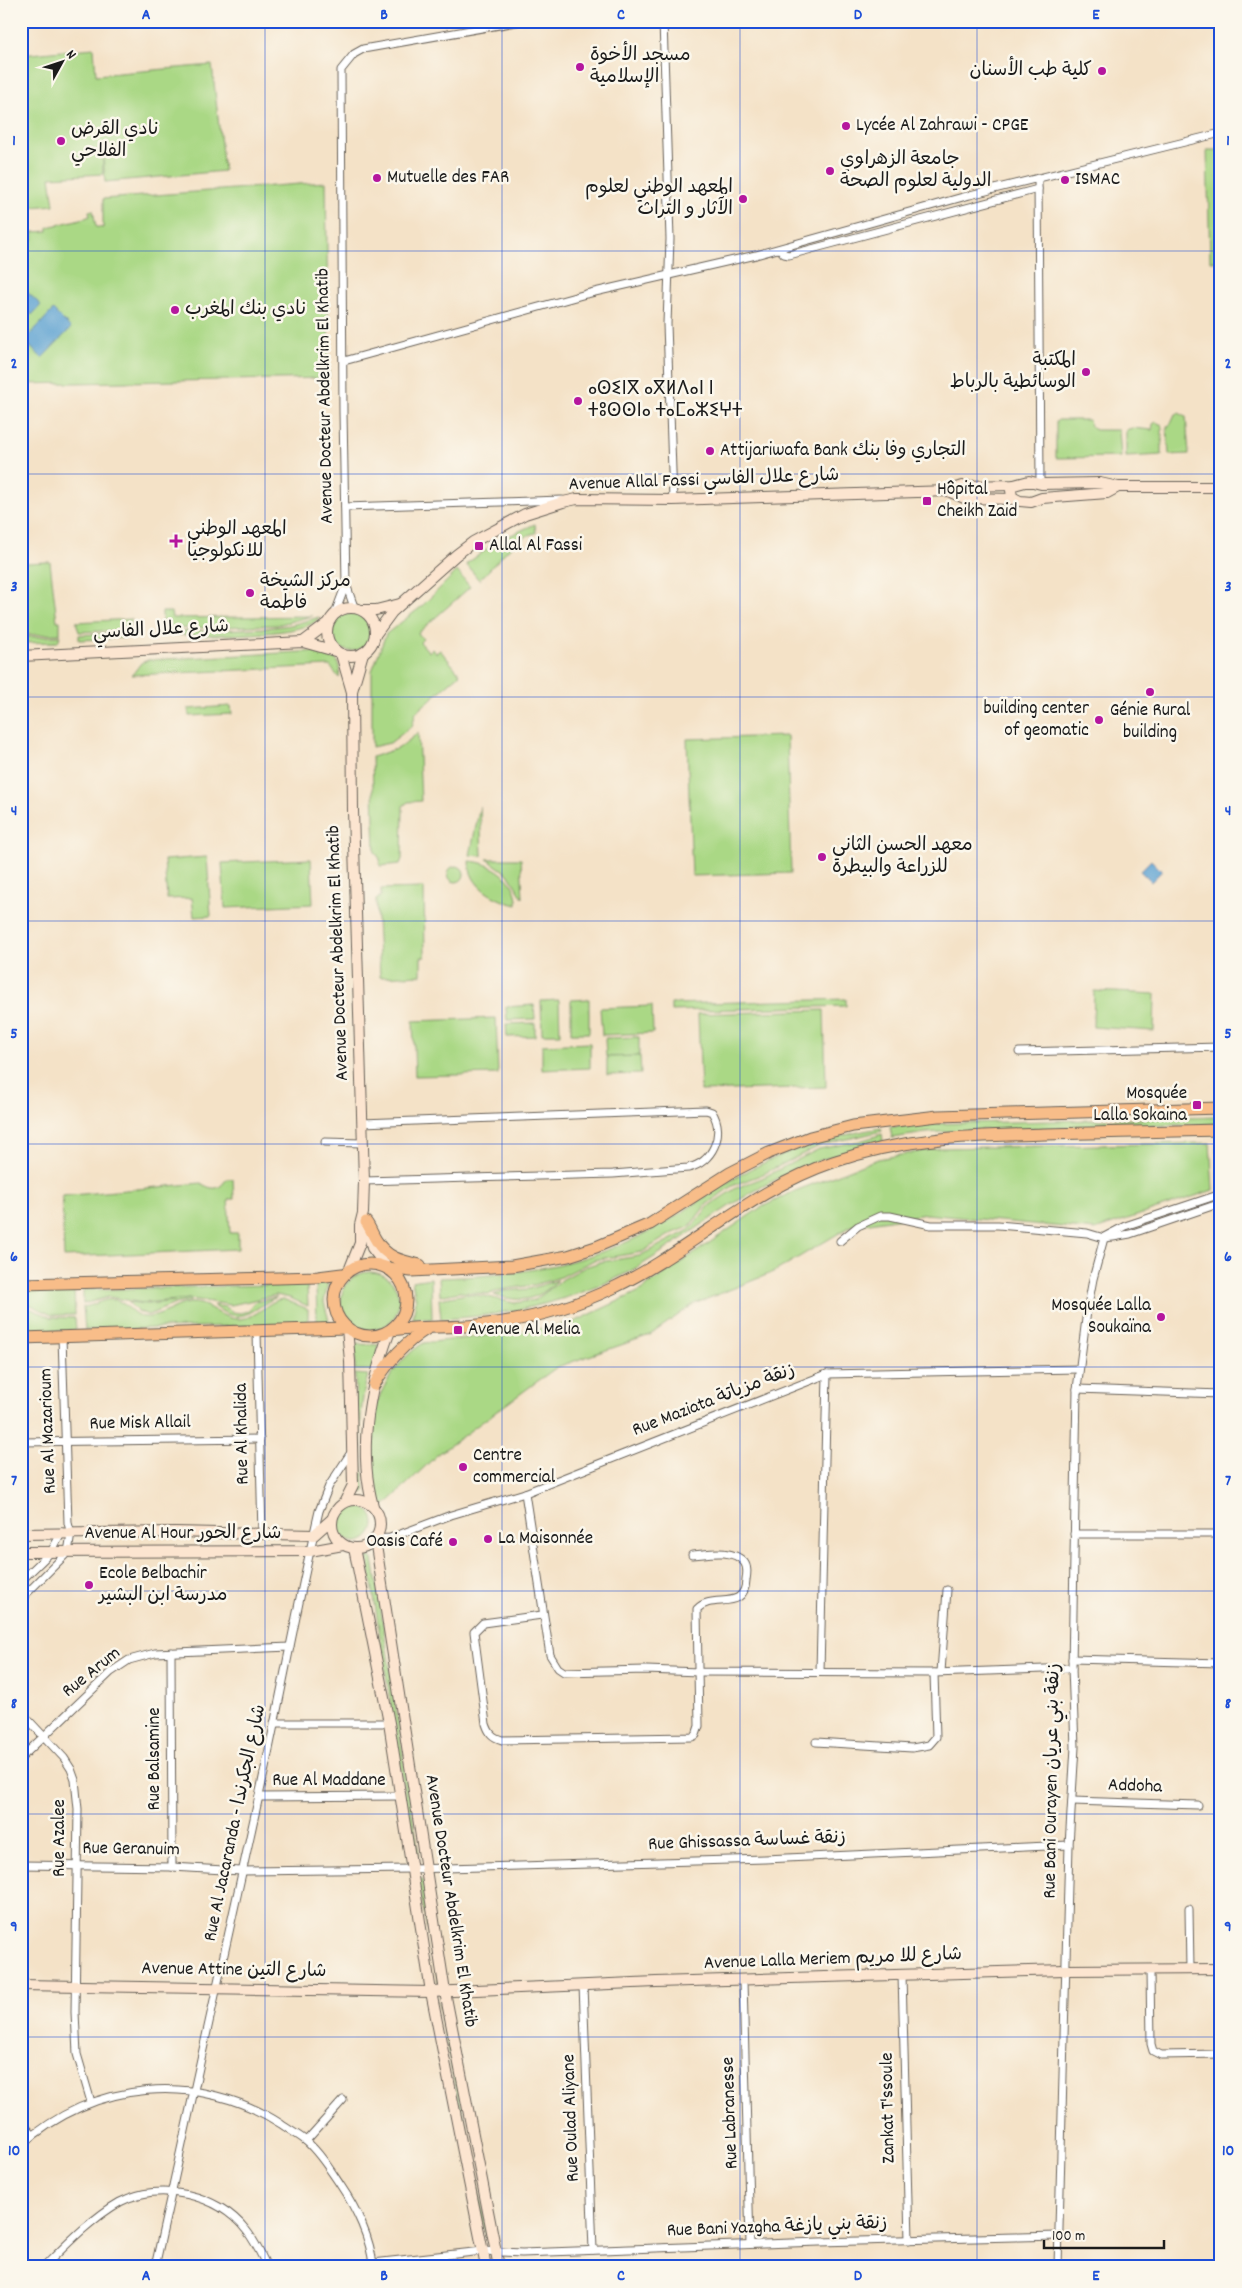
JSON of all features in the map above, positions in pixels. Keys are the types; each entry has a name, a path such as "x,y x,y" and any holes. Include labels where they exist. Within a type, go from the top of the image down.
{"main road":[{"path":"21,1284 318,1277 371,1264 411,1271 512,1266 568,1256 596,1247 650,1224 730,1174 769,1153 810,1138 853,1126 938,1116 1221,1108"},
{"path":"390,1330 505,1322 585,1300 614,1288 650,1268 779,1184 834,1161 871,1151 913,1141 962,1136 1221,1130"},
{"path":"365,1217 378,1244 389,1255 433,1270"},
{"path":"21,1338 347,1329 364,1336 382,1335 390,1330 402,1316 406,1298 401,1281 387,1267"},
{"path":"346,1271 337,1282 334,1302 336,1312 347,1329"},
{"path":"374,1385 387,1364 402,1347 429,1328"}],"street":[{"name":"Avenue Docteur Abdelkrim El Khatib","path":"346,584 341,70 346,61 363,49 522,21"},
{"path":"663,21 670,239 667,276 673,500"},
{"path":"344,361 586,294 780,249 847,228 871,224 1038,178 1221,133"},
{"path":"1038,178 1041,484 1045,490 1042,498"},
{"path":"780,249 784,254 789,255 1038,189"},
{"path":"948,492 963,486 1014,485 1024,482 1041,484 1100,483 1118,487 1221,487"},
{"path":"1014,485 1011,490 1015,498"},
{"path":"948,492 964,498 1015,498 1026,502 1042,498 1107,493 1118,487"},
{"name":"Avenue Allal Fassi شارع علال الفاسي","path":"375,635 392,612 403,602 456,555 490,531 525,514 577,499 673,500 948,492"},
{"path":"345,507 577,499"},
{"path":"338,653 356,656 363,653 369,648 375,635 374,625 370,616 358,609 346,584"},
{"path":"303,642 327,624 335,613 346,584"},
{"path":"335,613 344,608 376,610 403,602"},
{"path":"327,624 329,644 338,653 352,692"},
{"name":"شارع علال الفاسي","path":"21,656 303,642 338,653"},
{"path":"352,692 363,653"},
{"name":"Avenue Docteur Abdelkrim El Khatib","path":"352,692 353,811 365,1217"},
{"path":"1019,1052 1221,1047"},
{"path":"362,1123 706,1110 712,1112 716,1123 714,1151 697,1166 688,1168 613,1174 364,1182"},
{"path":"325,1142 362,1143"},
{"path":"1104,1238 1125,1226 1221,1194"},
{"path":"840,1241 858,1226 880,1216 890,1216 930,1225 998,1225 1087,1233 1104,1238 1130,1234 1221,1203"},
{"path":"365,1217 372,1248 387,1267"},
{"path":"346,1271 358,1252 360,1225 365,1217"},
{"name":"Rue Bani Ourayen زنقة بني عريان","path":"1058,2267 1069,1845 1074,1747 1072,1659 1078,1369 1092,1279 1104,1238"},
{"path":"346,1502 353,1485 347,1329"},
{"path":"332,1519 335,1536 343,1545 354,1548 366,1546 375,1538 380,1522 373,1506 367,1478 366,1436 369,1403 390,1330"},
{"name":"Rue Al Khalida","path":"257,1332 262,1535"},
{"name":"Rue Al Mazarioum","path":"62,1337 68,1523 66,1534"},
{"name":"Rue Maziata زنقة مزياتة","path":"375,1538 392,1537 451,1515 525,1493 827,1374 1078,1369"},
{"path":"820,1672 827,1374"},
{"path":"1078,1389 1221,1394"},
{"name":"Rue Misk Allail","path":"21,1442 260,1439"},
{"name":"Rue Al Jacaranda - شارع الجكرندا","path":"155,2267 217,1990 241,1871 259,1797 310,1551 326,1492 352,1451"},
{"path":"525,1493 542,1615 550,1654 558,1668 564,1672 646,1670 699,1672 938,1672 1072,1668"},
{"path":"314,1535 332,1519 336,1509 346,1502 363,1500 373,1506"},
{"name":"Avenue Al Hour شارع الحور","path":"21,1534 175,1532 314,1535"},
{"path":"21,1599 68,1552 66,1534"},
{"path":"21,1581 51,1552 66,1534"},
{"path":"1074,1534 1221,1534"},
{"name":"Avenue Docteur Abdelkrim El Khatib","path":"375,1538 446,1992 499,2267"},
{"name":"Avenue Al Hour شارع الحور","path":"21,1552 310,1551 343,1545"},
{"name":"Avenue Docteur Abdelkrim El Khatib","path":"354,1548 389,1723 431,1992 486,2267"},
{"path":"542,1615 483,1623 474,1632 486,1724 489,1733 495,1738 502,1740 692,1737 696,1734 699,1726 696,1609 702,1604 740,1597 746,1590 747,1567 739,1558 730,1553 692,1555"},
{"path":"816,1742 912,1748 929,1746 936,1737 938,1672 947,1590"},
{"name":"Rue Arum","path":"21,1758 112,1672 128,1660 149,1654 171,1652 290,1648"},
{"name":"Rue Balsamine","path":"171,1652 172,1867"},
{"path":"1072,1659 1221,1663"},
{"name":"Rue Azalee","path":"21,1712 64,1758 75,1780 78,1809 73,1985 77,2054 91,2102"},
{"path":"274,1724 389,1723"},
{"name":"Rue Al Maddane","path":"259,1797 400,1796"},
{"name":"Addoha","path":"1072,1801 1198,1805"},
{"name":"Rue Ghissassa زنقة غساسة","path":"412,1868 766,1859 1069,1845"},
{"name":"Rue Geranuim","path":"21,1865 172,1867 241,1871 412,1868"},
{"path":"1189,1909 1190,1969"},
{"name":"Avenue Lalla Meriem شارع للا مريم","path":"446,1992 902,1975 1221,1968"},
{"path":"1150,1970 1150,2044 1153,2051 1161,2055 1221,2054"},
{"name":"Zankat T'ssoule","path":"902,1975 909,2240"},
{"name":"Rue Labranesse","path":"743,1981 750,2244"},
{"name":"Avenue Attine شارع التين","path":"21,1985 217,1990 446,1992"},
{"name":"Rue Oulad Aliyane","path":"583,1986 593,2250"},
{"path":"21,2146 55,2120 91,2102 113,2096 148,2090 194,2091 244,2104 264,2114 306,2141 335,2177 348,2196 360,2223 373,2265"},
{"path":"306,2141 343,2100"},
{"path":"21,2122 33,2135"},
{"path":"44,2267 88,2225 122,2201 144,2194 172,2191 206,2201 234,2218 257,2246 267,2267"},
{"name":"Rue Bani Yazgha زنقة بني يازغة","path":"373,2265 483,2251 522,2253 750,2244 1058,2236"}],"green space":[{"path":"94,48 96,75 212,65 224,171 105,182 103,157 103,174 50,177 54,205 21,208 21,55"},
{"path":"1207,150 1221,150 1221,261 1210,261"},
{"name":"نادي بنك المغرب","path":"326,182 329,378 21,384 21,241 33,240 33,232 48,231 48,227 85,218 90,216 89,211 93,210 96,227 103,228 103,199"},
{"path":"1179,413 1186,417 1189,454 1169,455 1167,426 1170,425 1175,414"},
{"path":"1058,420 1089,420 1090,426 1095,430 1119,430 1121,457 1056,458 1056,422"},
{"path":"1156,422 1162,425 1162,455 1126,457 1126,430 1132,428 1152,430 1153,424"},
{"path":"535,524 536,533 528,535 513,545 479,580 466,564 500,540"},
{"path":"50,562 57,621 60,621 60,634 21,635 21,563"},
{"path":"457,571 470,587 418,633 423,639 420,642 429,652 432,649 436,653 440,650 460,674 416,712 412,726 390,743 372,747 372,671 386,634 421,607"},
{"path":"162,612 171,612 172,618 312,616 277,625 165,629 162,625"},
{"path":"351,613 365,618 370,632 365,646 351,651 337,646 332,632 337,618"},
{"path":"319,617 312,624 297,629 276,632 173,635 167,632 267,628 291,625"},
{"path":"132,619 127,630 79,632 76,622"},
{"path":"127,632 126,638 79,640 79,635"},
{"path":"60,636 58,642 21,643 21,637"},
{"path":"320,651 330,654 336,660 340,673 339,678 330,666 132,675 141,663 148,660"},
{"path":"231,706 232,714 189,716 188,709"},
{"path":"418,733 421,801 408,802 403,806 402,859 400,864 380,866 380,859 375,852 372,757 399,748"},
{"path":"787,736 791,873 692,876 687,739"},
{"path":"480,806 482,856 470,855"},
{"path":"207,857 211,916 194,917 192,898 167,899 164,860"},
{"path":"311,859 313,904 225,908 222,863"},
{"path":"487,859 521,859 523,898 508,874"},
{"path":"469,861 478,862 495,869 509,880 514,888 517,905 492,896 478,885 470,870"},
{"path":"456,866 462,868 464,874 462,880 456,882 450,880 448,874 450,868"},
{"path":"424,888 425,957 421,957 421,975 380,977 376,900 381,896 381,889"},
{"path":"1094,991 1155,994 1154,1031 1093,1027"},
{"path":"589,999 589,1033 571,1033 571,1000"},
{"path":"846,999 846,1006 671,1011 671,1004"},
{"path":"559,1000 560,1034 542,1034 541,1001"},
{"path":"534,1005 535,1019 507,1020 506,1007"},
{"path":"652,1006 653,1033 602,1035 600,1008"},
{"path":"824,1010 826,1087 701,1091 698,1014"},
{"path":"496,1018 498,1074 415,1076 413,1021"},
{"path":"535,1023 535,1036 507,1037 506,1024"},
{"path":"639,1037 639,1056 606,1057 605,1038"},
{"path":"590,1043 590,1068 542,1070 542,1045"},
{"path":"640,1056 641,1074 607,1075 607,1057"},
{"path":"1221,1117 1221,1124 969,1130 892,1138 890,1127 924,1124"},
{"path":"881,1128 882,1131 821,1145 763,1174 732,1186 706,1205 689,1227 671,1234 642,1252 594,1260 561,1277 534,1285 500,1290 490,1294 459,1292 440,1296 439,1278 520,1272 572,1261 598,1253 623,1244 659,1226 724,1185 769,1160 824,1140"},
{"path":"882,1134 883,1141 812,1163 778,1178 730,1206 653,1258 621,1276 556,1301 488,1315 441,1319 439,1299 466,1294 514,1303 535,1300 563,1279 585,1267 600,1262 639,1256 689,1230 710,1205 736,1188 762,1178 819,1149 860,1141"},
{"path":"1210,1143 1213,1190 1095,1230 926,1214 851,1226 774,1272 694,1304 650,1335 557,1367 437,1455 383,1507 377,1502 373,1481 372,1456 372,1431 375,1410 382,1391 393,1372 408,1355 424,1343 534,1330 576,1321 638,1292 760,1208 795,1191 878,1159 940,1148"},
{"path":"1217,1143 1221,1143 1220,1187"},
{"path":"226,1179 233,1179 234,1199 228,1199 230,1233 238,1233 238,1249 64,1257 62,1196 201,1183 215,1188 221,1186"},
{"path":"370,1272 381,1274 394,1285 399,1301 397,1312 386,1325 370,1330 359,1328 346,1317 341,1301 343,1290 354,1277"},
{"path":"431,1278 432,1319 413,1318 416,1300 412,1281"},
{"path":"558,1280 543,1292 529,1298 513,1299 494,1295 503,1291 529,1289"},
{"path":"316,1283 328,1283 324,1302 329,1321 327,1323 317,1324"},
{"path":"307,1284 308,1306 290,1298 276,1295 231,1305 191,1299 191,1301 175,1304 148,1315 137,1311 128,1302 148,1304 190,1299 143,1303 109,1297 83,1304 83,1290"},
{"path":"74,1289 75,1315 52,1315 31,1305 21,1306 21,1290"},
{"path":"277,1297 253,1311 239,1316 223,1312 213,1305 226,1307 233,1312 240,1313 248,1311 255,1302"},
{"path":"112,1299 121,1302 135,1314 144,1317 161,1314 183,1304 196,1303 207,1306 227,1317 239,1319 252,1316 272,1302 283,1299 308,1309 308,1324 85,1330 83,1307"},
{"path":"31,1309 51,1317 75,1318 76,1330 21,1332 21,1310"},
{"path":"356,1344 379,1345 373,1370 355,1370"},
{"path":"355,1374 368,1375 362,1404 360,1433 365,1491 363,1493 361,1491 357,1463"},
{"path":"356,1506 363,1507 369,1511 373,1517 373,1531 369,1537 363,1541 356,1542 349,1541 343,1537 339,1531 338,1524 339,1517 343,1511 349,1507"},
{"path":"369,1556 373,1559 419,1856 417,1857 414,1856"},
{"path":"421,1879 423,1880 439,1985 418,1882"},
{"path":"438,2001 455,2071 488,2236 486,2238"}],"water":[{"path":"27,292 41,305 32,315 23,306 26,303"},
{"path":"53,310 71,328 42,358 24,341"},
{"path":"1151,860 1162,871 1151,882 1140,871"}],"place":[{"name":"مسجد الأخوة الإسلامية","path":"580,67"},
{"name":"كلية طب الأسنان","path":"1102,71"},
{"name":"Lycée Al Zahrawi - CPGE","path":"846,126"},
{"name":"نادي القرض الفلاحي","path":"61,141"},
{"name":"جامعة الزهراوي الدولية لعلوم الصحة","path":"830,171"},
{"name":"Mutuelle des FAR","path":"377,178"},
{"name":"ISMAC","path":"1065,180"},
{"name":"المعهد الوطني لعلوم الآثار و التراث","path":"743,199"},
{"name":"نادي بنك المغرب","path":"175,310"},
{"name":"المكتبة الوسائطية بالرباط","path":"1086,372"},
{"name":"ⴰⵙⵉⵏⴳ ⴰⴳⵍⴷⴰⵏ ⵏ ⵜⵓⵙⵙⵏⴰ ⵜⴰⵎⴰⵣⵉⵖⵜ","path":"578,401"},
{"name":"Attijariwafa Bank التجاري وفا بنك","path":"710,451"},
{"name":"Hôpital Cheikh Zaid","path":"927,501"},
{"name":"المعهد الوطني للانكولوجيا","path":"176,541"},
{"name":"Allal Al Fassi","path":"479,546"},
{"name":"مركز الشيخة فاطمة","path":"250,593"},
{"name":"Génie Rural building","path":"1150,692"},
{"name":"building center of geomatic","path":"1099,720"},
{"name":"معهد الحسن الثاني للزراعة والبيطرة","path":"822,857"},
{"name":"Mosquée Lalla Sokaina","path":"1197,1105"},
{"name":"Mosquée Lalla Soukaïna","path":"1161,1317"},
{"name":"Avenue Al Melia","path":"458,1330"},
{"name":"Centre commercial","path":"463,1467"},
{"name":"La Maisonnée","path":"488,1539"},
{"name":"Oasis Café","path":"453,1542"},
{"name":"Ecole Belbachir مدرسة ابن البشير","path":"89,1585"}]}
